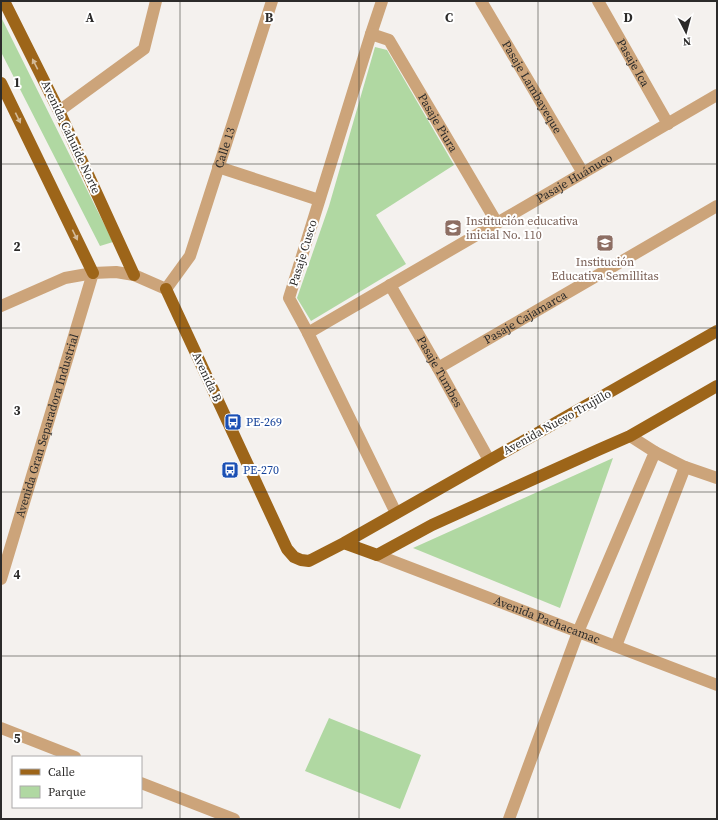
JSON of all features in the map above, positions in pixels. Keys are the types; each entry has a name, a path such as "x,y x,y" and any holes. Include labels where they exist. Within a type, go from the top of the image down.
{"main road":[{"name":"Avenida Cahuide Norte","path":"4,1 59,111 134,275"},
{"path":"1,83 93,273"},
{"name":"Avenida B","path":"166,289 287,549 294,557 309,561 396,513"},
{"name":"Avenida Nuevo Trujillo","path":"396,513 717,331"},
{"path":"344,543 378,555 432,525 630,436 717,386"}],"street":[{"name":"Calle 13","path":"166,289 190,256 272,1"},
{"name":"Pasaje Cusco","path":"382,1 289,298 308,333 396,513"},
{"name":"Pasaje Lambayeque","path":"481,1 583,173"},
{"name":"Pasaje Ica","path":"598,1 668,124"},
{"path":"59,111 144,49 154,3"},
{"name":"Pasaje Piura","path":"371,34 389,40 497,223"},
{"name":"Pasaje Huánuco","path":"308,333 717,95"},
{"path":"218,167 319,200"},
{"name":"Pasaje Cajamarca","path":"438,368 717,206"},
{"path":"1,306 65,278 93,273 116,272 134,275 166,289"},
{"name":"Avenida Gran Separadora Industrial","path":"1,579 93,273"},
{"name":"Pasaje Tumbes","path":"390,285 438,368 488,460"},
{"path":"630,436 655,452 685,467 717,478"},
{"path":"508,819 578,632 655,452"},
{"path":"616,646 685,467"},
{"name":"Avenida Pachacamac","path":"378,555 717,685"},
{"path":"1,728 72,756"},
{"path":"142,783 234,819"}],"green space":[{"path":"1,17 113,242 100,246 1,52"},
{"path":"375,47 387,50 454,165 376,215 406,264 311,321 297,298 329,206"},
{"path":"613,458 560,608 413,548"},
{"path":"329,718 421,755 400,809 305,771"}],"place":[{"name":"Institución educativa inicial No. 110","path":"453,228"},
{"name":"Institución Educativa Semillitas","path":"605,243"},
{"name":"PE-269","path":"233,422"},
{"name":"PE-270","path":"230,470"}]}
